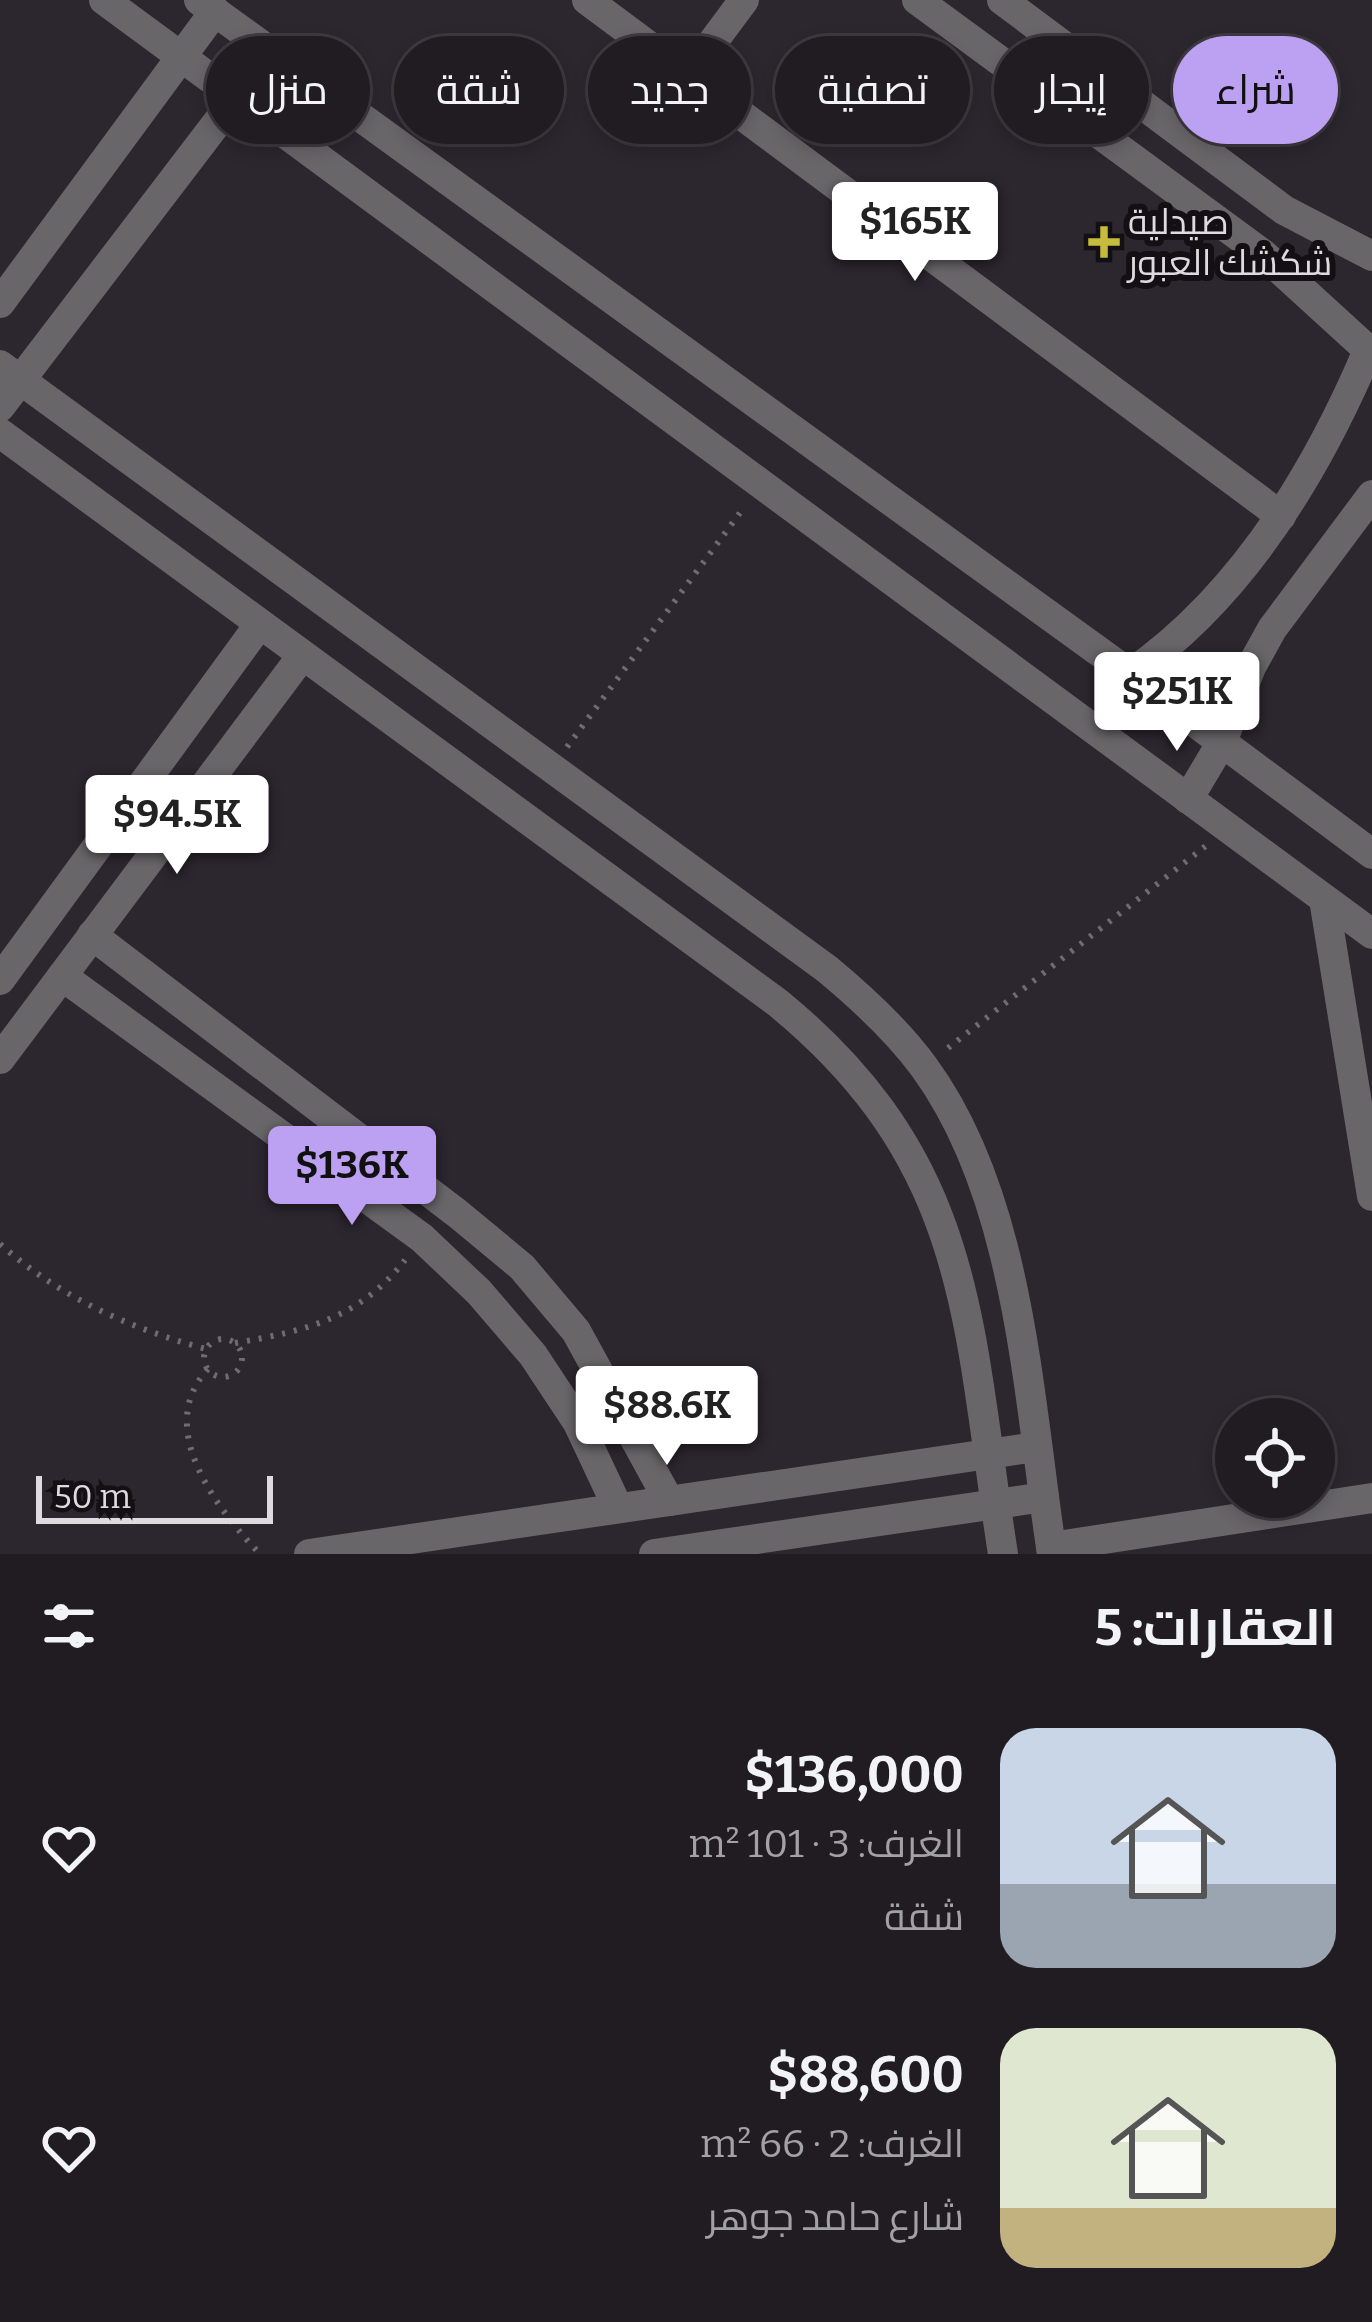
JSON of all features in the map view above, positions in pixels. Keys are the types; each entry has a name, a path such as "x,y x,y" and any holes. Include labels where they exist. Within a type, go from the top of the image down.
{"street":[{"path":"104,0 206,75"},
{"path":"587,0 636,36"},
{"path":"717,36 744,0"},
{"path":"916,0 1302,286 1369,350 1322,448 1281,516 1195,622 1130,674"},
{"path":"1002,0 1285,210 1372,256"},
{"path":"0,303 181,56 207,6 249,36"},
{"path":"751,121 1281,516"},
{"path":"370,124 1372,854"},
{"path":"0,406 10,372 206,137"},
{"path":"299,144 1372,934"},
{"path":"1182,194 1210,154"},
{"path":"10,372 826,969 861,998 924,1067 979,1168 999,1224 1052,1551 1372,1498"},
{"path":"0,433 778,1003 857,1076 918,1165 940,1214 960,1283 1003,1554"},
{"path":"1188,799 1222,742 1272,629 1372,496"},
{"path":"0,980 259,625"},
{"path":"0,1059 302,656"},
{"path":"1324,899 1372,1196"},
{"path":"92,935 522,1267 576,1331 669,1501"},
{"path":"62,976 422,1238 479,1292 533,1354 578,1424 618,1508"},
{"path":"309,1554 1036,1447"},
{"path":"655,1554 1044,1497"}],"path":[{"path":"551,769 761,484"},
{"path":"924,1067 1228,828"},
{"path":"235,1342 242,1360 238,1370 220,1377 208,1370 204,1355 216,1340 235,1342 303,1328 352,1310 379,1291 422,1238"},
{"path":"0,1244 63,1292 109,1318 206,1349"},
{"path":"208,1370 197,1381 188,1410 199,1472 215,1505 260,1554"}],"place":[{"name":"صيدلية شكشك العبور","path":"1104,242"}]}
